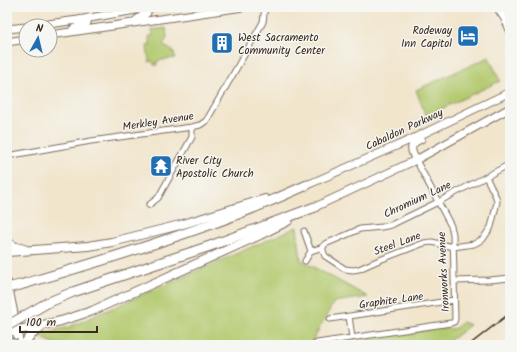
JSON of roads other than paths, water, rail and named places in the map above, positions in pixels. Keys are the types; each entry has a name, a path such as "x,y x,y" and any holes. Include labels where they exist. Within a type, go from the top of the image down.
{"highway":[{"path":"7,288 89,265 161,242 250,210 307,185"},
{"path":"7,326 47,304 73,292 230,239 315,207"},
{"path":"8,344 18,345"}],"main road":[{"path":"58,34 243,7"},
{"path":"496,7 505,19 510,30"},
{"path":"133,22 148,13 150,8"},
{"path":"58,22 150,8"},
{"path":"65,33 87,23 88,18"},
{"path":"7,29 18,28"},
{"path":"7,42 18,40"},
{"name":"Cabaldon Parkway","path":"307,185 410,140 510,92"},
{"path":"8,344 7,331 17,331 61,321 109,304 260,235 315,207 416,160 510,108"},
{"path":"416,160 412,153 412,144 439,130 447,122"},
{"path":"7,252 94,245 112,242 180,225 307,185"},
{"path":"7,242 23,249 38,250"},
{"path":"7,282 17,331 18,345"},
{"path":"24,345 31,334 41,328 54,325 61,321"}],"street":[{"name":"Merkley Avenue","path":"7,156 91,141 200,125 208,118 263,22 265,7"},
{"path":"149,205 158,198 192,137 192,127"},
{"name":"Ironworks Avenue","path":"314,345 454,322 456,317 454,300 453,234 451,226 416,160"},
{"name":"Chromium Lane","path":"311,251 360,229 391,225 508,165"},
{"name":"Steel Lane","path":"322,247 325,256 345,269 354,270 424,243 432,242 453,247 474,244 483,240 491,227 498,202 486,177"},
{"path":"304,231 311,251 306,260"},
{"path":"454,281 510,278"},
{"name":"Graphite Lane","path":"330,319 454,300"},
{"path":"349,316 352,338"}],"railway":[{"path":"469,345 510,313"}],"place":[{"name":"Rodeway Inn Capitol","path":"468,36"},
{"name":"West Sacramento Community Center","path":"222,43"},
{"name":"River City Apostolic Church","path":"161,166"}]}
